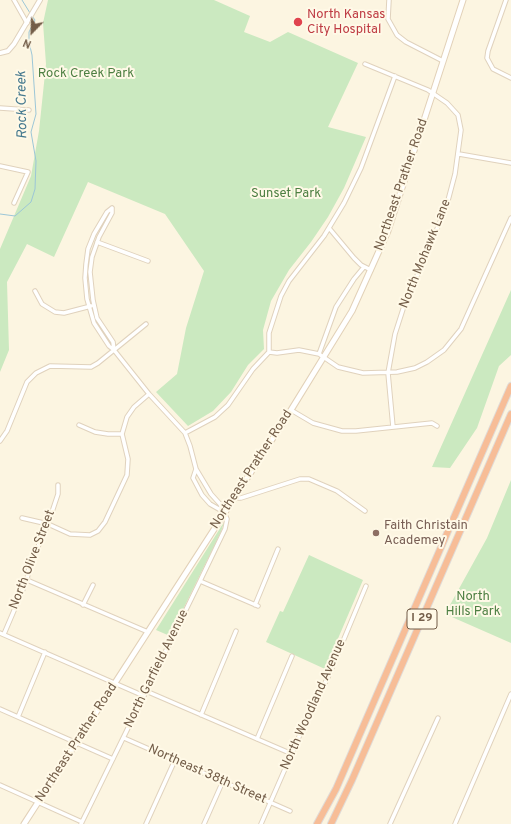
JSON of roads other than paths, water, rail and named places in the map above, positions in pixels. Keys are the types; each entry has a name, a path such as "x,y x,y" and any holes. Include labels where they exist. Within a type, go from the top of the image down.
{"highway":[{"name":"I 29","path":"317,824 336,789 511,386"},
{"name":"I 29","path":"332,823 511,414"}],"main road":[{"name":"Northeast Prather Road","path":"24,824 291,410 352,311 388,231 463,0"}],"street":[{"path":"14,0 28,21"},
{"path":"0,53 8,50 14,44 40,0"},
{"path":"389,0 388,19 397,35 406,42 443,61"},
{"path":"506,0 488,51 488,58 493,69 511,78"},
{"name":"North Mohawk Lane","path":"365,64 433,94 447,103 458,115 461,130 459,154 453,185 446,208 397,327 388,373 393,427"},
{"path":"185,433 215,417 228,405 253,368 269,352 269,333 285,287 329,228 354,182 395,76"},
{"path":"0,108 29,110"},
{"path":"459,154 511,163"},
{"path":"0,166 28,172 14,203"},
{"path":"114,350 113,342 99,322 94,306 90,272 92,257 112,213 112,208 107,212 88,249 85,278 89,307 94,323 103,338 149,394 185,433 196,469 225,512"},
{"path":"269,352 277,353 299,350 319,354 338,366 355,372 388,373 415,368 427,362 444,350 456,338 466,321 511,218"},
{"path":"329,228 354,258 364,267 371,270"},
{"path":"92,240 148,261"},
{"path":"319,354 336,307 354,279 364,267"},
{"path":"35,291 42,304 55,312 64,313 94,306"},
{"path":"0,441 7,431 27,382 36,373 50,366 91,367 146,324"},
{"path":"22,518 48,524 70,534 90,535 98,530 105,522 127,475 128,459 122,434 127,417 134,407 149,394"},
{"path":"291,410 313,423 342,431 356,431 432,423 437,426"},
{"path":"79,425 95,432 122,434"},
{"path":"196,469 193,478 202,495 210,504 225,512"},
{"path":"234,498 241,498 300,479 309,479 337,491 365,511"},
{"name":"North Olive Street","path":"2,634 27,580 30,567 48,524 58,494 58,485"},
{"name":"North Garfield Avenue","path":"81,823 124,738 225,529 227,519 225,512"},
{"path":"200,581 257,606 278,549"},
{"path":"27,580 148,632"},
{"path":"83,605 93,585"},
{"name":"North Woodland Avenue","path":"261,824 329,675 366,586"},
{"path":"201,715 236,631"},
{"path":"2,634 115,682 144,696"},
{"path":"18,717 45,652"},
{"path":"257,739 292,656"},
{"path":"146,691 292,754"},
{"path":"455,824 511,694"},
{"path":"0,709 113,759"},
{"path":"390,824 438,718"},
{"name":"Northeast 38th Street","path":"124,738 290,811"},
{"path":"146,824 174,760"},
{"path":"204,824 222,781"},
{"path":"0,785 81,823"}],"waterway":[{"name":"Rock Creek","path":"22,0 30,13"},
{"name":"Rock Creek","path":"0,214 15,216 31,202 35,189 36,161 31,132 36,114 32,55 29,42 29,32 35,20 32,16"}],"place":[{"name":"North Kansas City Hospital","path":"298,22"},
{"name":"Faith Christain Academey","path":"376,533"}],"park label":[{"name":"Rock Creek Park","path":"86,74"},
{"name":"Sunset Park","path":"286,194"},
{"name":"North Hills Park","path":"473,604"}]}
